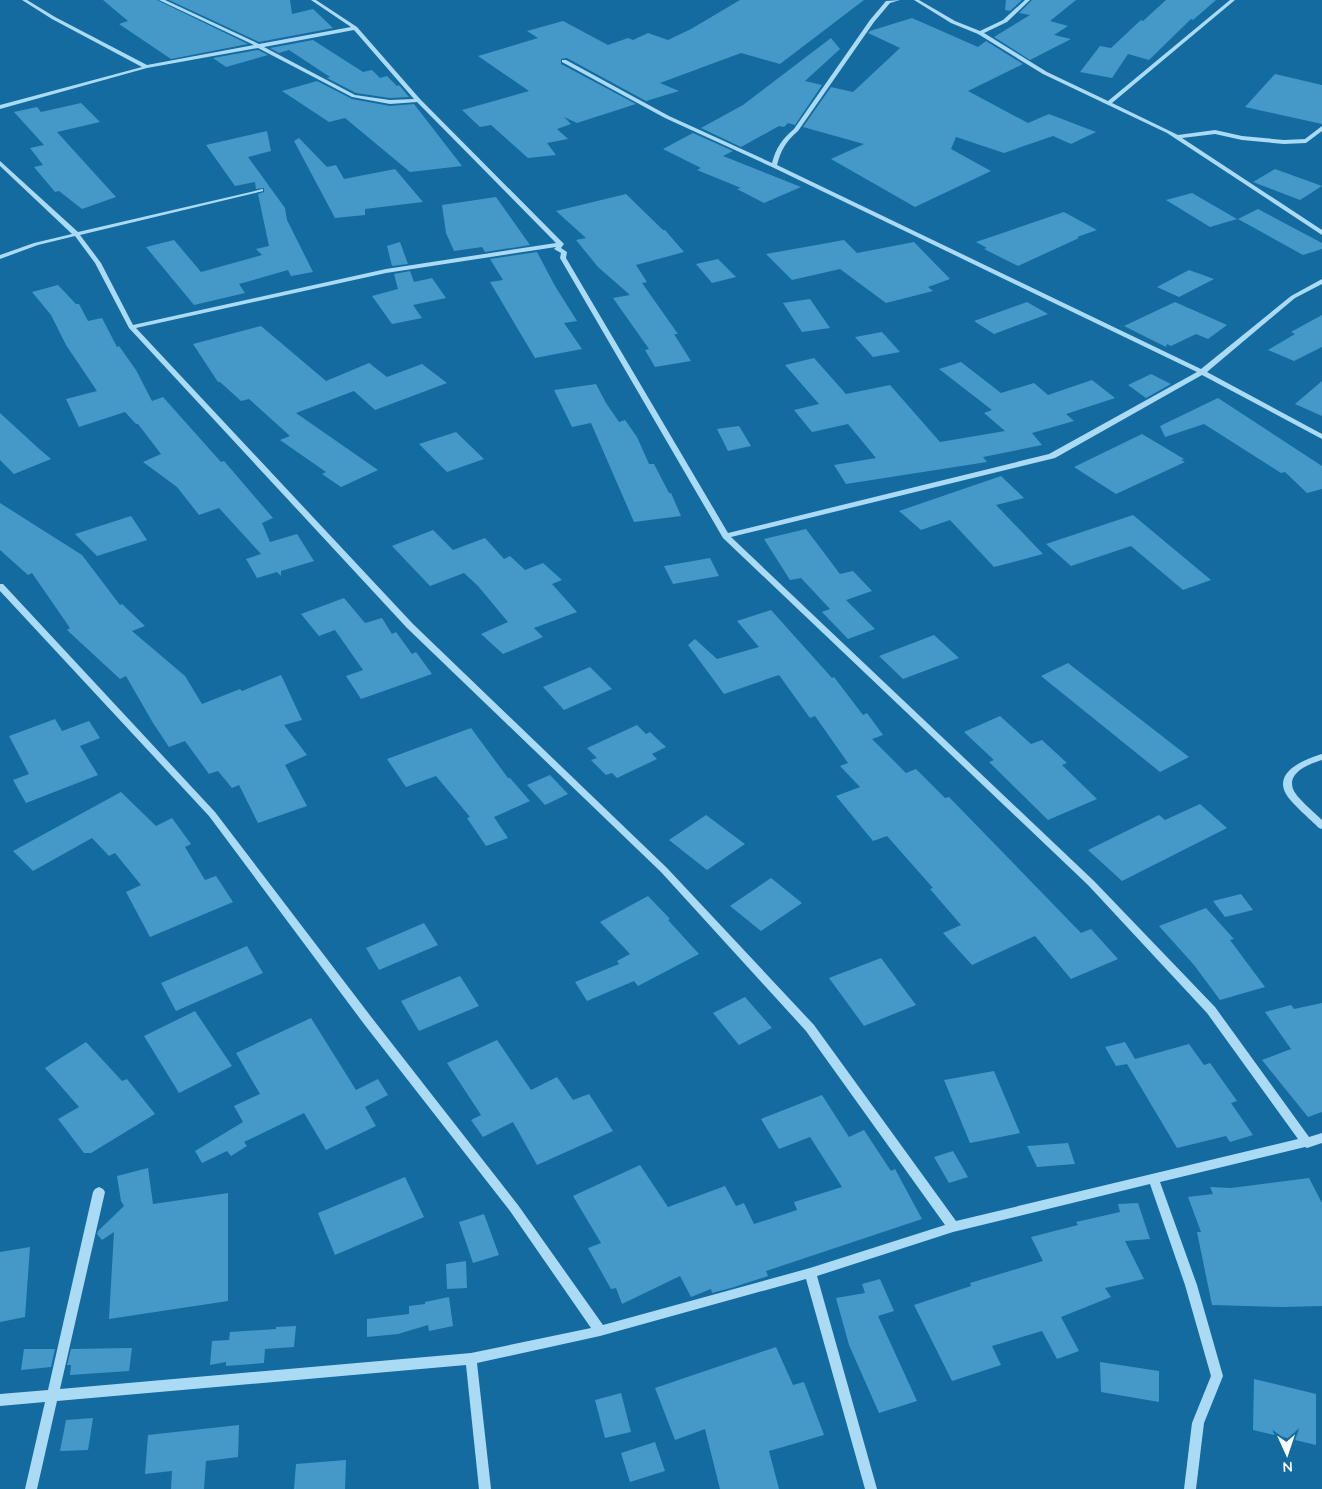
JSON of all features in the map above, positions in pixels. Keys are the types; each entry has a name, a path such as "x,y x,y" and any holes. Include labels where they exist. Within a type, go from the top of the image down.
{"street":[{"path":"24,0 54,20 105,43 146,66"},
{"path":"160,0 258,46 354,96 390,102 418,100"},
{"path":"313,0 355,28 418,100 561,244"},
{"path":"774,166 776,154 784,140 796,130 872,21 888,2 896,0"},
{"path":"916,0 953,22 980,33 1045,73 1177,137 1322,233"},
{"path":"980,33 1005,21 1028,0"},
{"path":"1109,103 1233,0"},
{"path":"0,106 146,66 355,28"},
{"path":"564,61 667,117 774,166 1202,372 1322,437"},
{"path":"1177,137 1215,132 1242,138 1284,142 1306,141 1322,128"},
{"path":"0,163 77,235 98,263 132,327 410,626 664,870 810,1028 953,1227"},
{"path":"0,257 36,244 261,190"},
{"path":"132,327 386,271 561,244"},
{"path":"561,244 557,249 564,252 563,258 726,536 1091,883 1211,1010 1307,1143"},
{"path":"726,536 1052,456 1202,372 1293,298 1322,281"},
{"path":"0,586 212,814 368,1021 514,1208 600,1331"},
{"path":"1322,757 1300,764 1293,770 1288,779 1287,786 1290,793 1322,826"},
{"path":"0,1400 471,1359 600,1331 810,1273 953,1227 1322,1138"},
{"path":"1154,1179 1191,1285 1217,1376 1198,1423 1190,1489"},
{"path":"31,1489 54,1396 98,1192"},
{"path":"810,1273 872,1489"},
{"path":"471,1359 484,1489"}],"building":[{"path":"103,0 157,0 248,44 171,59 119,24 128,21"},
{"path":"169,0 290,0 292,14 313,9 333,28 259,42"},
{"path":"740,0 864,0 780,64 741,53 660,83 679,91 646,101 567,58 561,59 561,64 636,104 577,123 564,117 571,124 557,129 568,139 547,143 556,155 528,158 491,125 480,127 462,110 529,91 478,56 538,38 527,31 563,21 608,45 628,38 633,40 648,33 668,40 691,29"},
{"path":"1006,0 1022,0 1010,11 1005,10"},
{"path":"1032,0 1076,0 1050,21 1068,26 1054,35 1071,39 1030,60 994,37 1030,15 1019,13"},
{"path":"1166,0 1216,0 1193,20 1191,19 1149,60 1128,54 1112,78 1080,72 1100,46 1111,48"},
{"path":"912,18 978,47 986,41 1023,64 968,91 1028,123 1049,114 1096,132 1071,144 1053,136 1004,153 956,137 951,149 991,171 915,207 831,159 864,144 803,127 831,87 853,92 900,48 868,33 870,31"},
{"path":"831,38 840,49 805,81 822,85 795,125 788,123 784,127 779,126 741,147 701,128 743,105"},
{"path":"313,40 363,72 372,70 380,78 387,76 397,86 399,85 409,97 390,98 356,93 327,78 330,77 289,50 279,53 270,48"},
{"path":"258,50 268,55 226,67 213,58"},
{"path":"1275,74 1322,85 1322,124 1245,107"},
{"path":"317,81 352,99 390,106 414,104 462,166 410,172 345,118 329,122 282,91"},
{"path":"81,103 100,122 57,132 116,197 82,209 59,191 55,192 34,167 43,165 30,148 44,145 14,112 37,107 41,112"},
{"path":"267,131 271,151 248,157 285,208 287,220 313,272 291,276 288,270 239,284 245,293 194,305 146,247 174,240 201,272 262,255 256,249 269,246 258,194 264,192 264,188 256,189 255,182 235,186 206,145"},
{"path":"693,133 733,151 723,156 801,187 764,203 737,189 741,188 697,170 701,168 663,149"},
{"path":"299,138 327,167 336,165 344,179 395,169 423,202 365,209 365,215 335,218 294,141"},
{"path":"1275,169 1322,186 1300,200 1253,182"},
{"path":"1192,193 1237,219 1210,227 1166,200"},
{"path":"626,194 665,230 684,252 636,265 647,282 642,283 678,334 674,334 691,361 655,367 645,350 649,349 613,298 630,295 598,267 576,240 586,238 556,211"},
{"path":"496,197 530,245 485,252 482,247 454,251 446,233 442,205"},
{"path":"1258,209 1322,243 1322,249 1303,255 1238,219"},
{"path":"1064,212 1097,230 1077,237 1079,238 1018,266 984,249 987,248 976,242"},
{"path":"844,240 857,253 914,242 950,279 928,287 933,291 886,303 840,269 792,280 766,254"},
{"path":"400,242 408,264 392,266 387,246"},
{"path":"537,252 577,321 564,323 582,349 535,358 490,282 503,280 490,259"},
{"path":"718,259 736,277 712,283 696,264"},
{"path":"1189,270 1214,279 1179,297 1157,287"},
{"path":"410,271 414,282 432,278 446,298 413,305 422,318 392,324 372,296 398,289 394,274"},
{"path":"58,285 76,304 79,304 88,321 102,318 117,347 119,346 136,370 152,401 163,397 221,462 224,461 273,518 262,523 270,542 297,534 314,561 281,571 281,576 277,572 257,578 246,559 261,554 219,508 199,515 177,487 143,462 161,454 138,424 125,412 79,427 66,399 97,391 66,345 51,315 32,292"},
{"path":"810,299 830,328 802,332 783,303"},
{"path":"1027,302 1048,314 994,334 974,321"},
{"path":"1175,302 1227,325 1208,339 1196,334 1171,346 1167,344 1166,347 1124,326"},
{"path":"1322,315 1322,347 1294,361 1268,350 1295,334 1291,332"},
{"path":"261,326 326,381 369,363 387,377 422,364 447,383 375,410 354,391 296,413 378,470 341,487 322,474 326,472 280,440 290,436 249,399 241,401 218,382 193,344"},
{"path":"882,332 900,352 873,357 855,337"},
{"path":"814,358 846,394 890,385 940,442 1005,431 984,413 992,410 939,369 961,362 1001,393 1034,383 1048,395 1092,380 1115,398 1066,414 1074,421 1032,433 1042,445 983,457 987,462 846,484 834,465 876,458 848,424 812,432 794,410 819,404 785,365"},
{"path":"1151,374 1171,384 1146,398 1128,385"},
{"path":"1322,381 1322,416 1295,404"},
{"path":"596,384 619,422 625,420 637,437 649,464 654,464 669,493 671,493 681,516 634,522 591,423 572,427 554,390"},
{"path":"1218,398 1322,466 1322,489 1307,493 1285,472 1281,473 1204,424 1165,437 1160,426"},
{"path":"0,413 51,459 14,474 0,460"},
{"path":"739,426 751,446 728,451 717,429"},
{"path":"456,432 484,459 447,472 419,444"},
{"path":"1142,434 1184,459 1181,460 1185,462 1116,494 1074,467"},
{"path":"1001,476 1024,498 996,505 1043,554 994,567 950,520 921,530 899,511"},
{"path":"0,503 82,555 120,605 122,604 145,626 132,631 185,676 202,704 240,689 242,691 281,675 302,720 284,725 307,755 285,765 307,806 258,823 239,785 232,788 218,771 209,774 185,741 169,747 126,676 120,679 67,630 70,628 32,573 28,575 0,550"},
{"path":"1133,515 1211,580 1183,590 1131,546 1071,566 1046,544"},
{"path":"131,516 147,540 97,556 75,534"},
{"path":"806,529 840,574 853,571 872,591 846,600 875,629 848,639 822,612 830,609 801,578 790,580 764,539"},
{"path":"433,530 453,550 485,538 504,559 510,556 525,570 543,563 562,580 552,584 577,612 534,628 543,637 503,654 481,634 508,622 478,586 464,573 430,586 392,546"},
{"path":"710,558 719,576 673,584 664,566"},
{"path":"344,598 365,623 382,618 392,634 396,632 412,654 416,652 432,674 361,699 346,676 363,670 335,630 319,636 301,614"},
{"path":"771,610 832,678 834,677 863,715 867,713 883,735 872,739 906,773 916,769 945,798 949,797 1081,933 1091,929 1118,959 1071,979 1035,936 972,965 943,933 961,925 930,889 933,888 887,836 873,841 836,796 860,787 840,766 848,763 815,716 810,718 779,675 724,694 688,645 695,639 717,659 759,647 737,621"},
{"path":"934,635 959,658 903,679 879,656"},
{"path":"1068,663 1189,757 1160,772 1041,676"},
{"path":"590,667 612,689 564,710 543,687"},
{"path":"1000,716 1031,744 1042,740 1067,763 1062,765 1097,799 1048,820 989,762 994,760 964,732"},
{"path":"55,719 62,731 89,721 100,738 80,746 98,775 26,803 13,780 29,774 9,736"},
{"path":"637,725 646,734 650,732 666,747 652,754 657,759 617,778 612,773 606,775 591,760 597,758 587,748"},
{"path":"471,728 508,778 530,801 494,817 508,838 486,846 467,818 470,817 436,776 406,787 387,759"},
{"path":"550,775 568,794 545,805 527,785"},
{"path":"121,792 156,826 172,818 191,844 185,847 205,880 216,876 233,902 150,937 126,892 141,885 115,853 109,856 92,838 33,871 13,851"},
{"path":"1200,804 1227,828 1122,881 1088,850 1159,815 1165,820"},
{"path":"706,815 745,844 707,870 669,840"},
{"path":"771,878 802,903 761,931 730,906"},
{"path":"1241,894 1253,910 1225,917 1213,901"},
{"path":"648,896 699,954 638,986 634,981 587,1001 575,982 619,964 617,961 630,954 600,922"},
{"path":"1206,908 1234,939 1230,940 1265,987 1220,1000 1194,965 1159,926"},
{"path":"424,923 438,945 379,970 366,948"},
{"path":"247,946 263,973 176,1011 161,983"},
{"path":"881,958 916,1005 864,1026 829,978"},
{"path":"460,976 479,1006 419,1031 401,1001"},
{"path":"745,997 772,1028 739,1045 713,1013"},
{"path":"1322,1003 1322,1112 1308,1117 1262,1060 1291,1049 1265,1012 1291,1005 1294,1009"},
{"path":"195,1011 232,1066 179,1093 144,1036"},
{"path":"311,1018 356,1090 378,1079 388,1095 365,1107 376,1126 326,1150 304,1113 244,1142 247,1146 231,1156 227,1151 202,1163 195,1151 243,1122 234,1106 260,1094 236,1053"},
{"path":"497,1040 531,1090 557,1077 573,1100 589,1094 613,1131 537,1165 513,1122 483,1137 471,1120 481,1115 447,1063"},
{"path":"86,1042 122,1081 127,1079 155,1114 91,1153 84,1153 58,1119 79,1107 45,1068"},
{"path":"1125,1042 1135,1059 1189,1044 1204,1065 1210,1063 1237,1101 1231,1103 1253,1135 1230,1142 1226,1136 1177,1148 1127,1064 1116,1066 1105,1047"},
{"path":"994,1071 1020,1133 970,1143 944,1080"},
{"path":"822,1095 849,1137 864,1130 891,1171 895,1169 922,1219 766,1271 768,1276 731,1288 712,1293 711,1289 691,1297 680,1276 622,1304 616,1288 611,1289 588,1248 601,1243 573,1196 640,1165 668,1207 725,1186 736,1206 744,1203 754,1224 797,1210 794,1202 842,1187 810,1137 779,1149 761,1119"},
{"path":"1068,1143 1075,1164 1037,1167 1027,1146"},
{"path":"953,1151 968,1177 949,1183 934,1157"},
{"path":"148,1168 153,1204 228,1193 228,1301 109,1319 114,1232 102,1240 97,1234 124,1206 121,1201 117,1176"},
{"path":"405,1177 424,1217 335,1255 318,1213"},
{"path":"1309,1178 1322,1203 1322,1306 1212,1305 1197,1232 1201,1232 1188,1197 1213,1194 1210,1187 1231,1188"},
{"path":"1138,1203 1150,1239 1125,1241 1144,1279 1105,1288 1111,1297 1061,1317 1079,1351 1057,1359 1042,1331 992,1346 1001,1365 952,1381 914,1305 971,1286 970,1283 1043,1261 1031,1237 1078,1225 1076,1222 1120,1212 1118,1204"},
{"path":"484,1214 499,1255 473,1263 459,1222"},
{"path":"30,1247 25,1317 0,1322 0,1252"},
{"path":"466,1261 467,1288 447,1289 446,1264"},
{"path":"880,1279 894,1311 878,1316 917,1401 879,1413 849,1345 836,1298 865,1293 862,1284"},
{"path":"449,1297 453,1326 429,1331 428,1325 398,1334 367,1337 367,1319 409,1314 409,1306 425,1304 425,1302"},
{"path":"296,1326 294,1347 265,1349 264,1363 226,1366 226,1362 210,1365 212,1341 229,1340 230,1332"},
{"path":"776,1347 793,1385 804,1382 824,1435 769,1451 779,1489 720,1489 705,1429 675,1440 655,1388"},
{"path":"132,1348 129,1371 70,1375 71,1365 67,1365 71,1349"},
{"path":"24,1349 55,1349 51,1367 21,1370"},
{"path":"1100,1362 1159,1371 1159,1402 1101,1392"},
{"path":"1254,1379 1316,1394 1316,1445 1253,1430"},
{"path":"621,1393 631,1432 605,1438 595,1400"},
{"path":"93,1418 88,1450 60,1451 66,1420"},
{"path":"239,1425 238,1457 206,1461 204,1489 171,1489 172,1471 145,1474 148,1435"},
{"path":"655,1442 665,1471 630,1482 621,1453"},
{"path":"346,1460 345,1489 294,1489 296,1464"}]}
